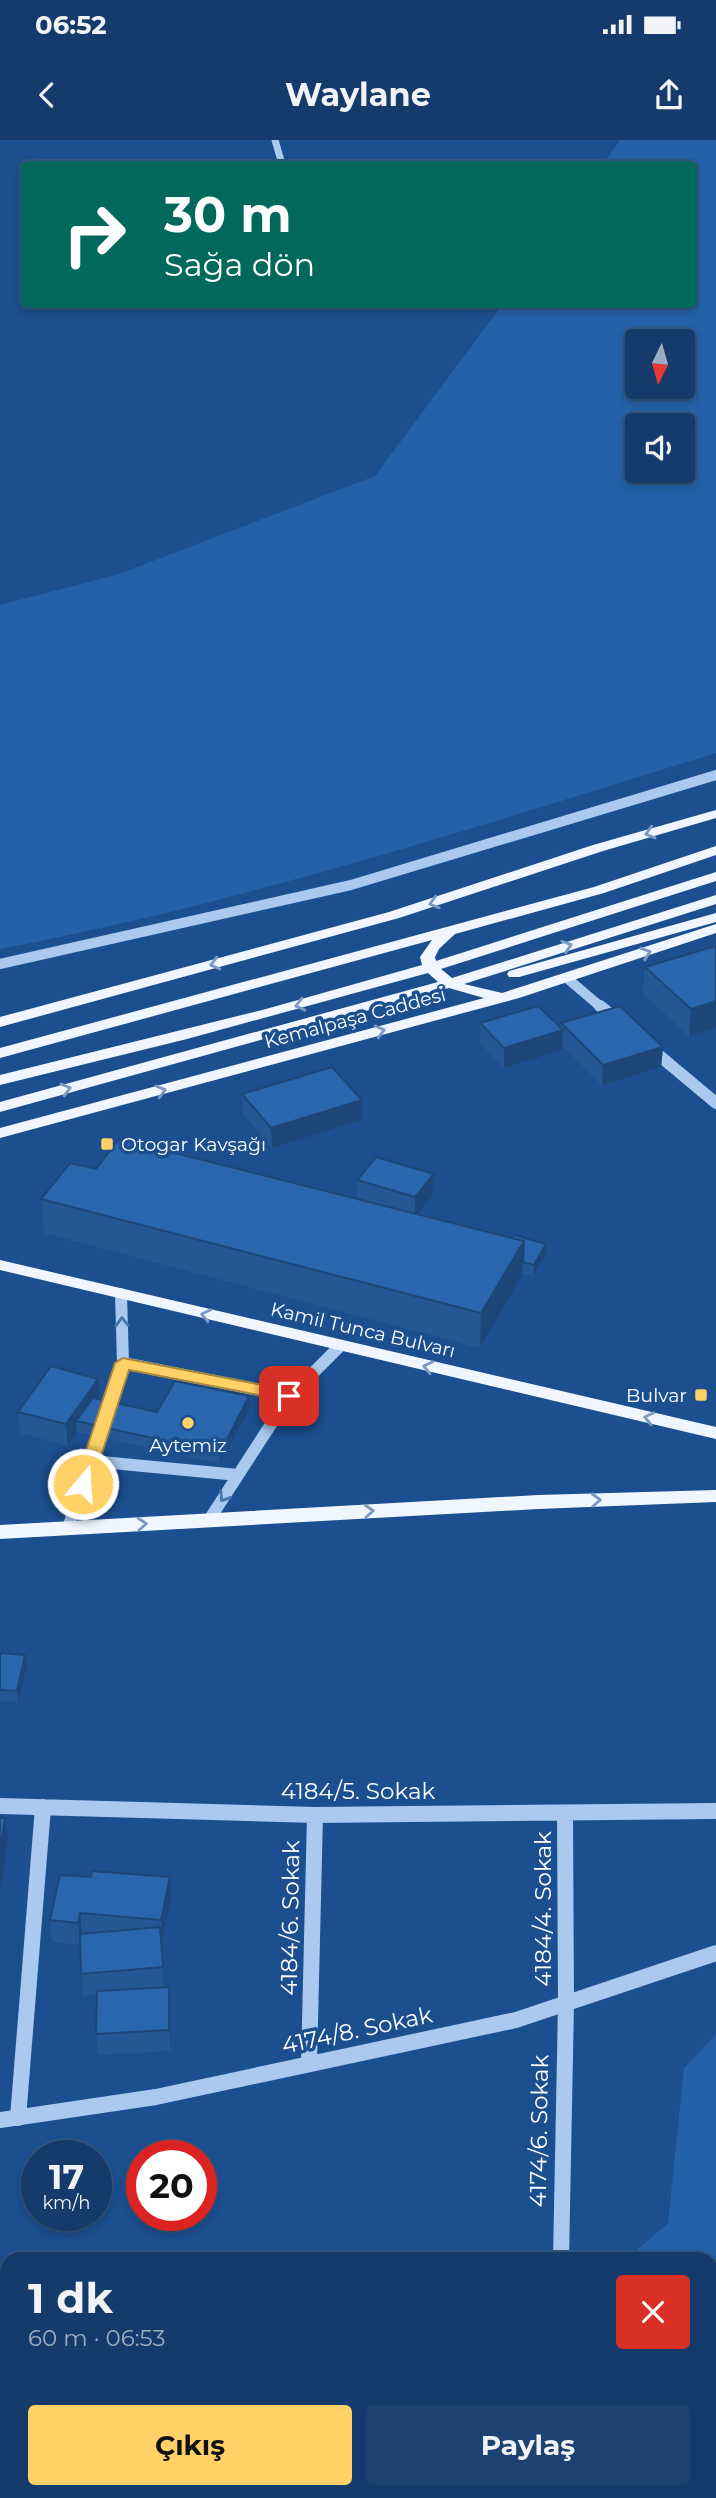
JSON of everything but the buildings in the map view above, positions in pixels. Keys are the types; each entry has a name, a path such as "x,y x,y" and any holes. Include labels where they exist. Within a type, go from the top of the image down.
{"main road":[{"path":"0,1022 394,915 598,848 716,814"},
{"path":"0,1053 599,890 716,850"},
{"path":"0,1080 326,998 563,928 716,876"},
{"path":"0,1107 435,988 716,899"},
{"path":"435,988 570,961 716,917"},
{"path":"457,930 433,947 429,958 430,968 439,978 470,993 514,995"},
{"name":"Kemalpaşa Caddesi","path":"0,1133 514,995 716,930"},
{"name":"Kamil Tunca Bulvarı","path":"0,1265 340,1347 716,1433"},
{"path":"0,1532 538,1502 716,1496"}],"street":[{"path":"275,140 281,161"},
{"path":"0,964 351,885 716,775"},
{"path":"568,979 621,1023"},
{"path":"642,1041 716,1103"},
{"path":"68,1528 123,1363 121,1294"},
{"path":"209,1520 289,1396 340,1347"},
{"path":"123,1363 289,1396"},
{"path":"91,1461 238,1475"},
{"name":"4184/5. Sokak","path":"0,1806 315,1815 716,1811"},
{"path":"18,2118 44,1807"},
{"name":"4184/4. Sokak","path":"565,1814 566,2004"},
{"name":"4184/6. Sokak","path":"309,2064 315,1815"},
{"name":"4174/8. Sokak","path":"0,2120 156,2097 516,2020 716,1954"},
{"name":"4174/6. Sokak","path":"561,2252 566,2004"}],"shaded area":[{"path":"620,140 716,140 716,753 450,835 271,886 0,949 0,605 119,574 375,476 500,308 697,308 697,161 605,161"},
{"path":"716,2035 716,2252 634,2252 668,2223 684,2068"}],"place":[{"name":"Otogar Kavşağı","path":"107,1144"},
{"name":"Bulvar","path":"701,1395"},
{"name":"Aytemiz","path":"188,1423"}],"route":[{"path":"83,1484 123,1363 289,1396"}]}
